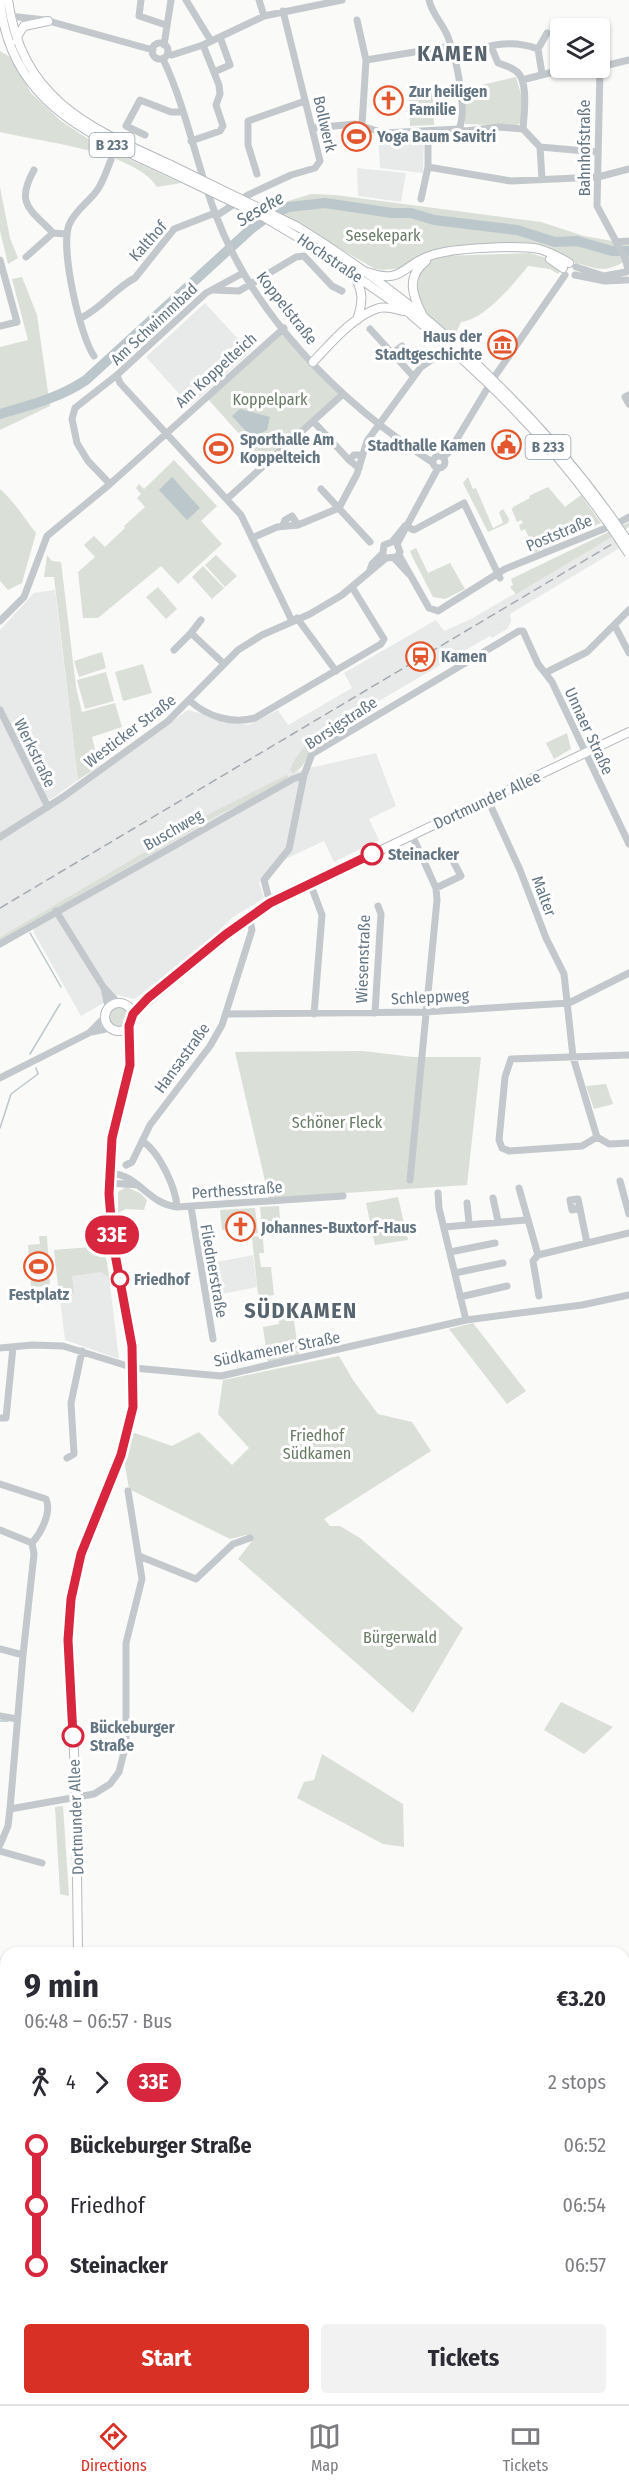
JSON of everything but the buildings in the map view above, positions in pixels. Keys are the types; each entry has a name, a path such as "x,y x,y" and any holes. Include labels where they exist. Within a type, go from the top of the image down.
{"main road":[{"name":"B 233","path":"0,0 3,16"},
{"name":"B 233","path":"3,16 8,0"},
{"name":"Hochstraße","path":"3,16 30,81 59,114 110,144 170,168 334,254 364,271 423,316 542,439 598,509 629,554"},
{"path":"0,33 12,41 24,26 48,21"},
{"path":"364,271 386,278 432,255 478,250 539,249 570,269"},
{"path":"423,316 413,295 413,275 427,260 439,256 530,253 550,259 570,269"},
{"name":"Hochstraße","path":"334,254 352,271 441,336 493,379 546,435 603,505 629,543"},
{"path":"352,271 362,293 363,304 357,320"},
{"path":"313,362 357,320 378,308 388,307 409,313"},
{"name":"Dortmunder Allee","path":"130,1010 270,903 629,732"},
{"path":"120,1031 129,1026 130,1010 118,1003 108,1008 104,1018 110,1028 120,1031 131,1049"},
{"name":"Dortmunder Allee","path":"78,1947 76,1797 68,1640 71,1599 81,1554 117,1467 131,1423 134,1368 130,1328 112,1237 109,1183 112,1138 130,1065 129,1026"}],"street":[{"path":"141,0 139,16 165,27"},
{"path":"157,49 171,0"},
{"path":"186,0 211,41"},
{"path":"259,0 264,16"},
{"path":"3,16 48,21 132,46 157,49 166,56 203,45 264,16 324,1 342,0"},
{"path":"429,0 450,44 453,56 460,94 459,129"},
{"name":"Bollwerk","path":"215,214 248,195 318,165 321,156 283,11"},
{"path":"357,20 366,60 362,125"},
{"path":"542,74 538,49 547,33"},
{"path":"214,72 230,65 220,37"},
{"path":"453,56 509,42 538,49"},
{"path":"366,60 450,44"},
{"path":"191,141 220,132 223,126 216,105 220,89 203,45"},
{"path":"491,46 498,63 515,70 522,80 525,98 523,129"},
{"name":"Koppelstraße","path":"157,49 166,56 215,214 250,285 342,394 379,424 435,462"},
{"path":"610,66 628,63"},
{"path":"522,80 550,72"},
{"name":"Bahnhofstraße","path":"600,78 598,210 628,270"},
{"path":"420,96 460,94"},
{"path":"145,135 126,126 140,100 171,112 182,112"},
{"path":"257,174 248,145 248,121 305,101"},
{"path":"313,128 362,125 379,133 459,129 465,131 499,127 523,129 540,147 542,179"},
{"path":"421,199 428,167 428,132"},
{"path":"540,147 597,152"},
{"path":"94,356 88,348 81,318 67,253 66,234 73,218 101,184 111,160"},
{"path":"428,167 511,181 598,177 629,170"},
{"path":"34,171 25,195 25,204 53,233 66,234"},
{"name":"Kalthof","path":"81,318 95,311 126,282 135,278 174,229 215,214"},
{"path":"26,257 53,233"},
{"path":"617,244 629,241"},
{"path":"250,285 296,257 304,256 332,286 342,291"},
{"path":"0,260 2,279 17,322 0,326"},
{"path":"495,376 570,269 604,276 628,270"},
{"name":"Am Schwimmbad","path":"243,273 211,290 117,375 120,384 241,515 295,619 336,671"},
{"name":"Am Schwimmbad","path":"211,290 239,291 250,285"},
{"name":"Am Koppelteich","path":"165,433 284,328"},
{"path":"370,329 390,355 413,376"},
{"path":"390,355 402,346"},
{"path":"252,538 283,525 298,525 339,508 359,468 367,441 413,376 437,356"},
{"path":"110,484 84,456 74,433 72,413 117,375"},
{"path":"435,462 443,457 487,389"},
{"path":"227,499 342,394"},
{"path":"629,395 625,397 629,404"},
{"path":"313,421 359,468"},
{"path":"0,621 24,597 35,571 42,541 58,525 110,484 165,433"},
{"path":"349,460 354,455 362,455"},
{"name":"Westicker Straße","path":"0,837 48,807 159,728 190,701 223,663 249,642 319,608 352,587 370,570 372,564 384,556 384,545 394,543 405,526 435,462 444,464 443,457"},
{"path":"321,489 370,542"},
{"path":"405,526 414,530 464,503 499,576"},
{"path":"620,522 629,517"},
{"name":"Poststraße","path":"397,557 432,610 445,608 522,564 606,528"},
{"path":"384,556 397,557 394,543"},
{"path":"190,701 212,715 234,720 247,720 263,715 381,644 384,639 352,587"},
{"path":"545,673 587,652 615,627 629,610"},
{"path":"174,650 201,620"},
{"path":"615,627 629,653"},
{"name":"Unnaer Straße","path":"523,631 629,844"},
{"name":"Borsigstraße","path":"270,903 264,880 289,849 308,760 318,750 492,646 523,631"},
{"path":"190,633 223,663"},
{"name":"Werkstraße","path":"0,710 48,807"},
{"name":"Buschweg","path":"0,944 202,828 304,775"},
{"name":"Malter","path":"488,800 520,870 546,938 564,974 569,1003"},
{"path":"410,1180 436,888 412,835"},
{"path":"436,888 461,876 453,861"},
{"path":"310,883 322,915 314,1014"},
{"name":"Wiesenstraße","path":"375,1013 381,914 378,906"},
{"path":"57,911 104,988 118,1003"},
{"name":"Hansastraße","path":"126,1165 132,1162 160,1110 210,1046 226,1014 252,930 249,917"},
{"name":"Schleppweg","path":"226,1014 424,1012 569,1003 629,973"},
{"path":"104,988 108,1008"},
{"path":"569,1003 573,1057 597,1137 609,1144 629,1143"},
{"path":"89,1033 104,1018"},
{"path":"0,1078 89,1033 110,1028"},
{"path":"597,1137 582,1146 509,1152 502,1148 499,1140 505,1077 511,1059 629,1055"},
{"path":"142,1142 158,1156 177,1207"},
{"name":"Perthesstraße","path":"109,1173 123,1175 154,1200 177,1207 344,1196"},
{"path":"620,1181 629,1214"},
{"path":"109,1183 138,1185"},
{"path":"519,1188 526,1220 538,1255"},
{"path":"438,1193 466,1320"},
{"path":"493,1198 498,1221"},
{"path":"467,1203 469,1223"},
{"name":"Fliednerstraße","path":"191,1207 213,1339"},
{"path":"580,1208 587,1243"},
{"path":"444,1227 469,1223 526,1220"},
{"path":"539,1296 533,1262 538,1255 629,1233"},
{"path":"450,1252 495,1243"},
{"path":"455,1273 503,1263"},
{"path":"460,1297 507,1286"},
{"name":"Südkamener Straße","path":"0,1348 49,1344 82,1351 134,1368 221,1376 466,1320 629,1295"},
{"path":"0,1418 6,1418 13,1347"},
{"path":"67,1458 74,1454 70,1403 82,1351"},
{"path":"0,1484 46,1499 46,1515 39,1536 32,1543"},
{"path":"10,1809 94,1794 110,1784 119,1772 125,1753 126,1643 142,1579 128,1491"},
{"path":"0,1530 32,1543"},
{"path":"139,1556 196,1579 233,1544 249,1538"},
{"path":"0,1845 8,1826 10,1809 22,1655 34,1554 32,1543"},
{"path":"0,1649 22,1655"},
{"path":"0,1716 17,1719"},
{"path":"0,1851 42,1863"}],"shaded area":[{"path":"424,134 423,173 380,168 378,135"},
{"path":"357,168 406,173 401,202 358,196"},
{"path":"205,303 250,352 190,406 146,357"},
{"path":"240,409 270,417 267,430 252,438 232,416"},
{"path":"172,477 200,508 187,520 159,490"},
{"path":"612,537 620,548 510,614 511,622 507,629 492,638 490,636 307,743 293,774 301,770 376,753 396,806 369,819 379,840 334,862 324,841 279,862 275,861 259,882 264,898 233,917 186,963 134,999 117,995 81,1016 34,933 33,921 222,813 250,801 211,813 0,937 0,839 21,828 188,710 248,725 278,710 288,725 352,688 344,673 436,620 444,631 471,619"},
{"path":"55,590 78,780 50,800 46,798 20,744 45,806 0,833 0,630 34,593"},
{"path":"104,1246 119,1359 65,1340 54,1250"},
{"path":"253,1255 257,1287 207,1297 201,1265"}],"green space":[{"path":"0,51 10,57 31,93 61,121 96,144 181,183 157,187 146,175 108,156 0,132"},
{"path":"516,77 522,98 521,122 516,126 465,124 464,89"},
{"path":"409,99 433,99 434,125 410,126"},
{"path":"0,187 10,238 18,258 8,264 0,231"},
{"name":"Sesekepark","path":"311,194 335,195 541,222 584,236 618,242 629,241 629,259 604,269 577,263 582,266 579,267 568,259 541,249 492,245 453,250 408,266 386,270 375,269 269,207"},
{"path":"530,253 550,259 563,268 558,274 550,269 528,266 498,300 479,315 461,322 455,335 449,339 423,316 412,286 427,260 439,256"},
{"path":"22,277 37,315 50,406 0,430 0,347 28,340 12,279"},
{"name":"Koppelpark","path":"284,328 341,393 266,464 207,398"},
{"path":"174,460 217,506 201,521 222,544 178,584 161,566 98,618 83,618 78,572 95,557 84,545 94,536 105,547 145,507 137,498 141,494 136,488 139,484 144,489"},
{"path":"468,477 473,489 476,488 493,528 503,523 499,512 503,509 509,519 508,523 488,532 463,483"},
{"path":"548,487 565,507 581,495 601,523 532,554 529,548 533,546 525,529 521,531 519,525 523,523 521,520 517,522 512,510 513,507 530,498 529,496"},
{"path":"0,489 36,533 22,583 8,590 0,581"},
{"path":"629,522 629,527 516,594 510,587 513,585 511,579"},
{"path":"416,548 428,573 450,563 465,589 445,599 433,597 410,551"},
{"path":"47,555 52,561 61,562 76,687 82,712 115,703 122,727 92,737 99,766 78,780 54,577 44,577"},
{"path":"216,555 237,576 225,587 205,565"},
{"path":"203,566 224,588 212,599 192,577"},
{"path":"158,587 177,609 166,619 146,597"},
{"path":"102,652 106,668 79,677 74,661"},
{"path":"143,664 152,693 123,701 115,672"},
{"path":"106,672 114,701 85,709 77,680"},
{"path":"379,703 311,746 305,762 293,774 290,770 296,758 316,737 341,721"},
{"path":"567,733 571,749 554,759 546,743"},
{"path":"287,775 289,778 250,801 222,813 0,941 0,937 211,813"},
{"path":"119,1006 127,1009 130,1017 127,1025 119,1028 111,1025 108,1017 111,1009"},
{"name":"Schöner Fleck","path":"363,1051 413,1057 481,1057 467,1185 269,1198 235,1052"},
{"path":"606,1084 613,1104 594,1109 586,1086"},
{"path":"126,1187 140,1193 147,1200 144,1210 126,1209 120,1212 118,1219 118,1192"},
{"path":"398,1197 408,1240 375,1245 366,1203"},
{"path":"279,1206 280,1219 272,1221 274,1237 262,1228 260,1207"},
{"path":"255,1208 258,1233 249,1234 247,1226 249,1221 246,1219 233,1221 231,1229 222,1230 220,1210"},
{"name":"Festplatz","path":"39,1236 47,1236 50,1286 31,1287 28,1245 40,1244"},
{"path":"260,1236 263,1239 264,1253 259,1253 261,1267 271,1267 274,1295 261,1297 258,1294 252,1237"},
{"path":"104,1246 109,1277 101,1272 72,1276 74,1293 59,1294 54,1250"},
{"path":"291,1301 298,1357 268,1363 263,1327 279,1324 277,1303"},
{"path":"473,1323 526,1391 507,1404 449,1329"},
{"name":"Friedhof Südkamen","path":"339,1356 378,1414 412,1422 431,1451 324,1519 330,1526 340,1526 360,1538 463,1628 413,1713 238,1559 252,1541 246,1535 230,1539 129,1489 124,1459 132,1432 172,1446 199,1432 232,1465 249,1448 218,1414 223,1380"},
{"path":"561,1702 613,1727 584,1754 544,1730"},
{"path":"322,1754 403,1804 404,1847 383,1844 297,1798 304,1782 314,1780"},
{"path":"63,1806 69,1896 60,1894 55,1807"}],"waterway":[{"name":"Seseke","path":"0,414 55,396 86,380 251,229 270,215 289,207 325,203 392,213 411,213 434,220 517,230 555,242 577,241 612,251 629,251"},
{"path":"30,933 61,987"},
{"path":"30,1054 60,1004"},
{"path":"0,1128 11,1094 38,1074 36,1068"},
{"path":"0,1721 8,1721"}],"railway":[{"path":"0,908 629,534"}],"bus line":[{"name":"33E","path":"73,1736 68,1640 71,1599 81,1554 121,1455 131,1423 133,1407 134,1380 130,1328 113,1243 109,1194 112,1138 130,1065 129,1026 132,1023 133,1014 148,998 189,967 225,935 270,903 372,854"}],"place":[{"name":"Zur heiligen Familie","path":"388,100"},
{"name":"Yoga Baum Savitri","path":"356,136"},
{"name":"Haus der Stadtgeschichte","path":"503,345"},
{"name":"Stadthalle Kamen","path":"507,445"},
{"name":"Sporthalle Am Koppelteich","path":"219,448"},
{"name":"Kamen","path":"420,656"},
{"name":"Steinacker","path":"372,854"},
{"name":"Johannes-Buxtorf-Haus","path":"240,1227"},
{"name":"Festplatz","path":"39,1266"},
{"name":"Friedhof","path":"120,1279"},
{"name":"Bückeburger Straße","path":"73,1736"}],"district":[{"name":"KAMEN","path":"453,53"},
{"name":"SÜDKAMEN","path":"301,1310"}],"park label":[{"name":"Bürgerwald","path":"400,1637"}]}
